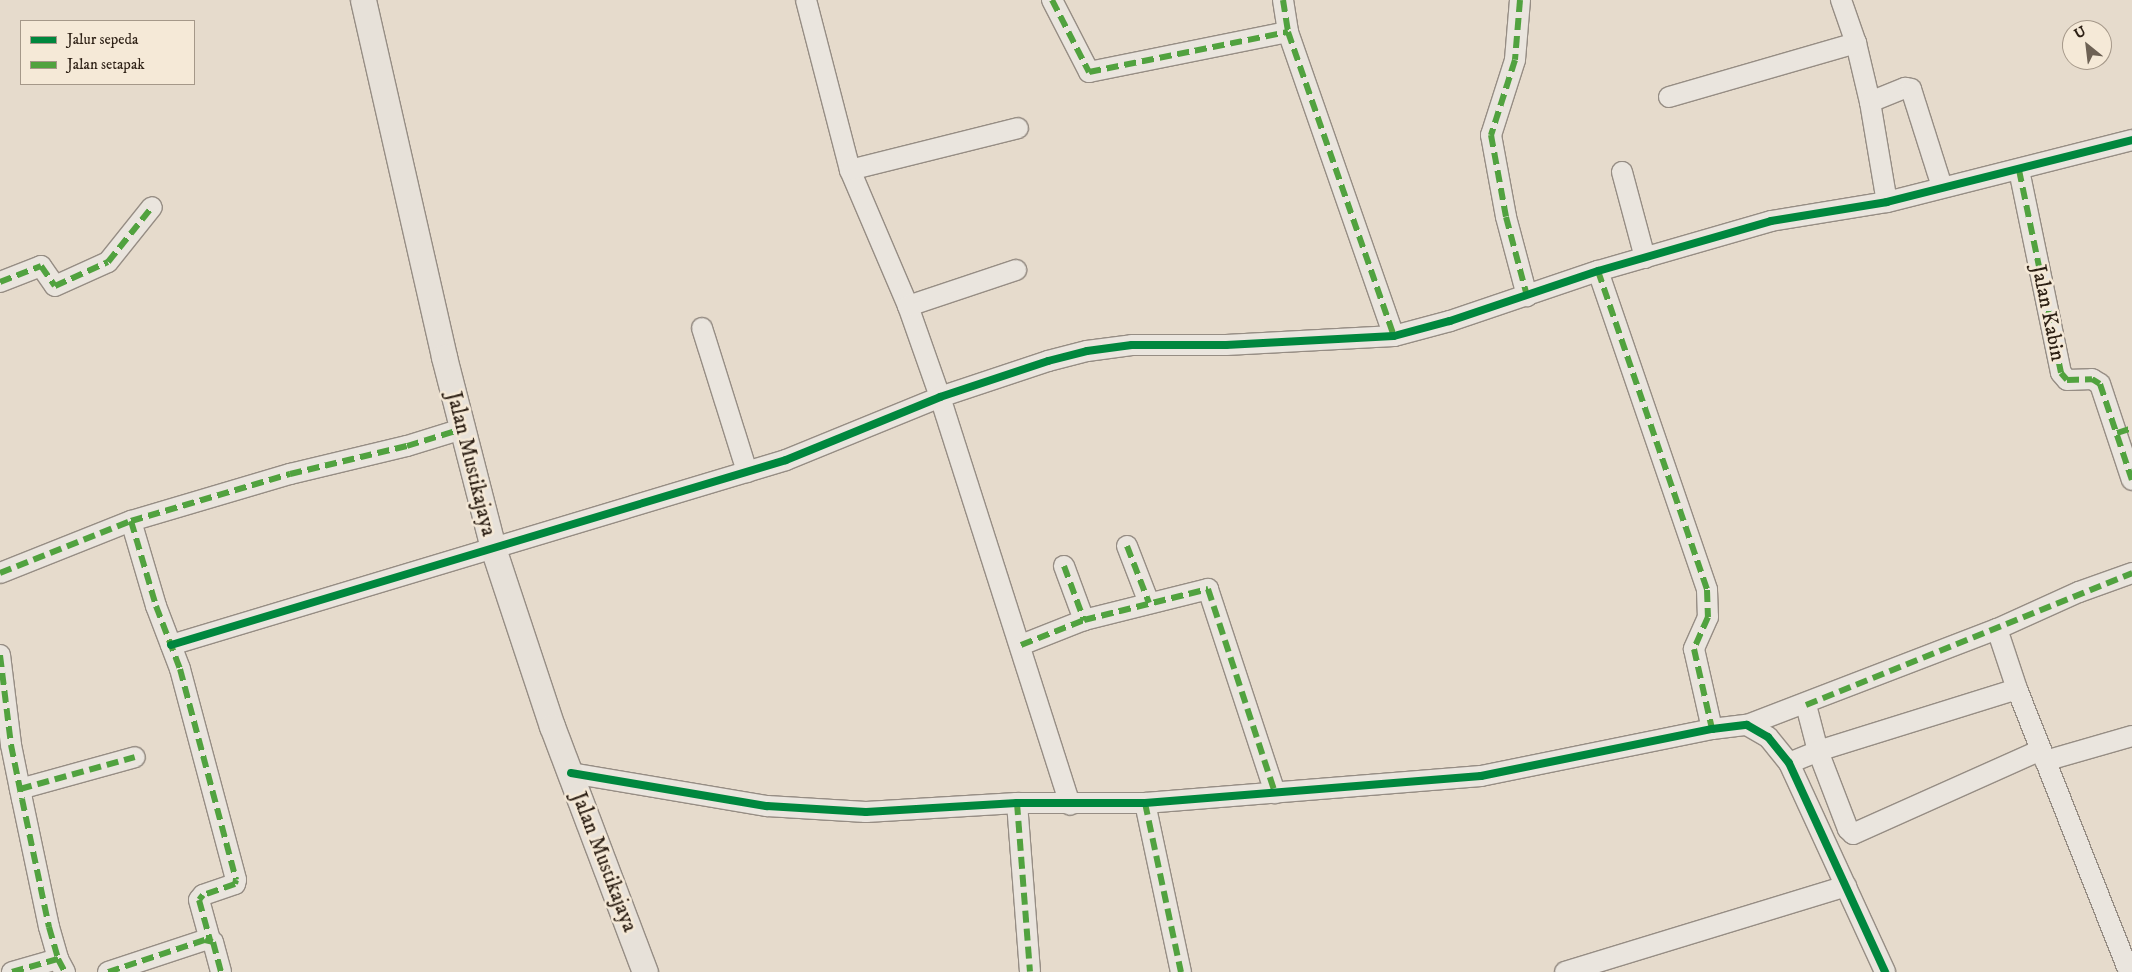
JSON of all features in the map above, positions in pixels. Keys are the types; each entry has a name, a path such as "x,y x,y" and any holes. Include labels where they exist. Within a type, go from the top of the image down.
{"main road":[{"name":"Jalan Mustikajaya","path":"363,0 462,430 493,548 552,726 645,972"}],"street":[{"path":"806,0 850,170 908,306 940,398 1021,645 1070,805"},
{"path":"1052,0 1089,72 1288,32"},
{"path":"1283,0 1288,32 1394,336"},
{"path":"1520,0 1515,60 1491,135 1491,146 1527,296"},
{"path":"1841,0 1856,43 1870,102 1887,202"},
{"path":"1669,97 1856,43"},
{"path":"1870,102 1905,88 1911,89 1942,187"},
{"path":"850,170 1018,128"},
{"path":"171,645 462,560 493,548 786,460 940,398 1048,361 1096,350 1132,345 1226,345 1394,336 1527,296 1598,271 1771,221 1887,202 2132,140"},
{"name":"Jalan Kabin","path":"2019,170 2061,373 2067,380 2092,379 2100,384 2124,431 2132,480"},
{"path":"1622,172 1645,258"},
{"path":"0,282 41,266 55,286 108,262 152,207"},
{"path":"908,306 1016,270"},
{"path":"1598,271 1707,590 1708,617 1694,649 1712,729"},
{"path":"702,328 747,472"},
{"path":"0,573 132,521 290,474 407,446 462,430"},
{"path":"132,521 156,606 171,645 236,880 235,884 203,895 199,900 210,940 222,972"},
{"path":"1127,546 1149,603"},
{"path":"1064,566 1084,620"},
{"path":"571,773 767,806 866,812 1017,803 1070,805 1145,803 1481,776 1712,729 1747,725 1806,705 1997,629 2079,592 2132,573"},
{"path":"1021,645 1084,620 1204,588 1209,591 1275,793"},
{"path":"1997,629 2017,689 2127,967"},
{"path":"0,655 20,789 62,965 12,972"},
{"path":"1789,763 1818,751 2017,689"},
{"path":"1806,705 1818,751 1848,829 1853,834 2043,755 2132,736"},
{"path":"1747,725 1768,737 1789,763 1885,972"},
{"path":"20,789 135,757"},
{"path":"1017,803 1030,972"},
{"path":"1145,803 1181,972"},
{"path":"1565,972 1846,886"},
{"path":"108,972 210,940"}],"marked path":[{"path":"1052,0 1089,72 1288,32 1394,336"},
{"path":"1283,0 1288,32"},
{"path":"1520,0 1515,60 1491,135 1506,217 1527,296"},
{"path":"2019,170 2061,373 2067,380 2092,379 2100,384 2132,480"},
{"path":"0,282 41,266 55,286 108,262 152,207"},
{"path":"1598,271 1707,590 1708,617 1694,649 1712,729"},
{"path":"2117,433 2132,428"},
{"path":"0,573 131,521 290,474 407,446 462,429"},
{"path":"131,521 156,606 180,669 236,880 235,884 203,895 199,900 210,940"},
{"path":"1127,546 1149,603"},
{"path":"1064,566 1084,620"},
{"path":"1806,705 2132,573"},
{"path":"1021,645 1084,620 1208,589 1275,793"},
{"path":"0,655 11,745 22,799 49,927 58,959 65,972"},
{"path":"20,789 135,757"},
{"path":"1017,803 1030,972"},
{"path":"1145,803 1181,972"},
{"path":"108,972 205,940 213,942 221,972"},
{"path":"12,972 58,959"}],"cycle path":[{"path":"171,645 786,460 940,397 1048,361 1087,351 1132,345 1226,345 1394,336 1450,321 1598,271 1771,221 1887,202 2132,140"},
{"path":"571,773 767,806 866,812 1017,803 1145,803 1481,776 1712,729 1747,725 1768,737 1789,763 1885,972"}]}
